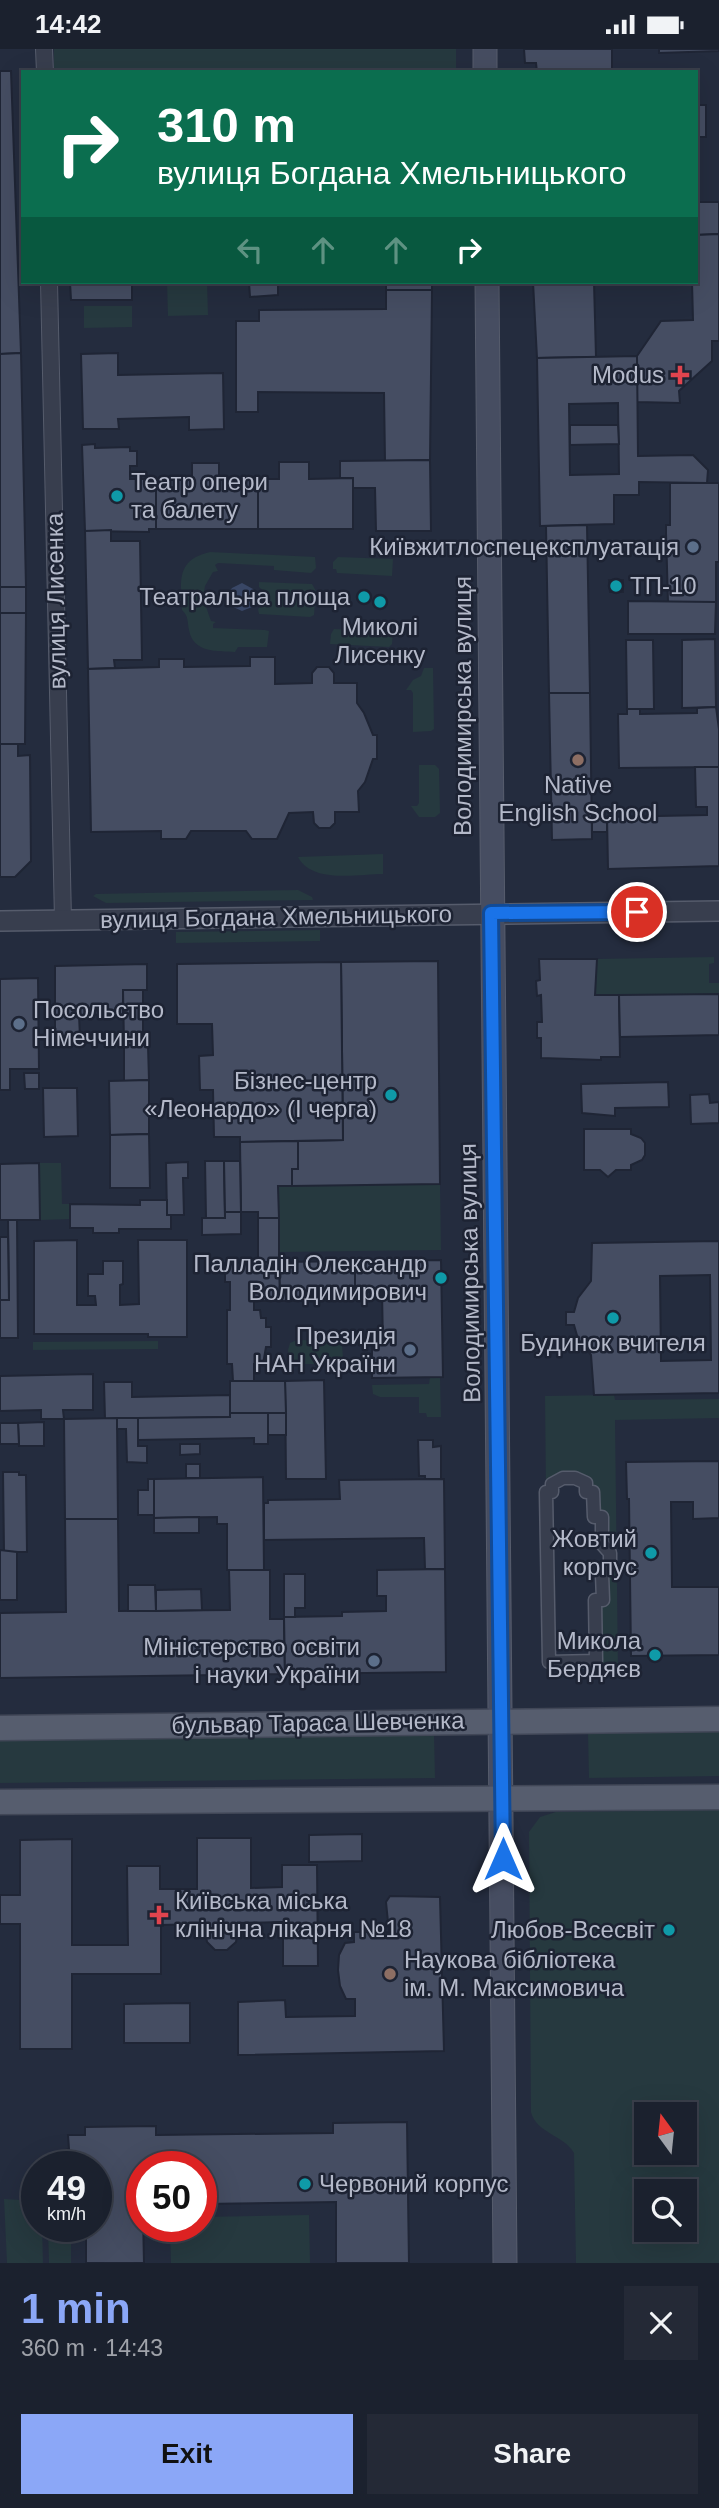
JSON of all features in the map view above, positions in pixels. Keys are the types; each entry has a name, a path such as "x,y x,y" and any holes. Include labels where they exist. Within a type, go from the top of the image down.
{"main road":[{"path":"485,49 485,70"},
{"name":"Володимирська вулиця","path":"487,284 491,913 503,1797 505,2263"},
{"name":"бульвар Тараса Шевченка","path":"0,1728 719,1719"},
{"path":"0,1802 719,1797"}],"street":[{"path":"44,49 45,70"},
{"name":"вулиця Лисенка","path":"49,284 63,920"},
{"name":"вулиця Богдана Хмельницького","path":"0,921 719,911"},
{"path":"563,1478 581,1480 586,1483 586,1492 593,1492 594,1517 602,1517 602,1544 610,1553 611,1559 607,1570 602,1574 603,1600 595,1600 596,1661 549,1662 546,1492 552,1492 552,1484 563,1478"}],"shaded area":[{"path":"54,49 456,49 456,70 54,70"},
{"path":"167,284 207,284 208,315 168,316"},
{"path":"84,306 132,306 132,327 84,328"},
{"path":"210,552 315,557 316,568 311,573 274,570 274,566 215,565 218,571 213,572 205,586 203,598 211,621 216,622 213,628 269,631 267,647 238,647 235,652 214,651 201,647 191,638 187,617 182,610 182,573 191,561"},
{"path":"338,557 393,559 392,576 337,573 336,569 333,569 333,562"},
{"path":"259,582 312,584 316,591 314,615 259,614 258,609 266,598"},
{"path":"334,629 393,632 392,644 389,647 330,644"},
{"path":"424,668 433,668 434,729 413,732 413,693 406,690 413,680 421,676"},
{"path":"419,765 435,765 439,769 440,813 435,817 419,817 411,806 417,806 419,803"},
{"path":"383,854 383,874 349,876 314,871 298,857"},
{"path":"298,890 313,900 106,903 93,896 96,894"},
{"path":"320,930 320,941 176,943 176,932"},
{"path":"714,957 714,963 709,964 709,983 719,983 719,994 595,995 597,959"},
{"path":"39,1163 61,1163 62,1204 70,1204 70,1219 40,1220"},
{"path":"440,1184 441,1250 279,1252 278,1186"},
{"path":"297,1340 338,1341 342,1345 343,1358 335,1364 294,1364 289,1359 288,1350 290,1343"},
{"path":"158,1341 158,1349 33,1350 33,1342"},
{"path":"430,1377 440,1377 441,1417 427,1417 426,1413 419,1413 419,1397 380,1397 373,1394 372,1385 429,1384"},
{"path":"614,1395 615,1400 719,1399 719,1418 615,1420 618,1670 601,1669 596,1665 595,1600 607,1570 593,1492 575,1478 546,1492 545,1396"},
{"path":"719,1730 719,1776 589,1778 588,1732"},
{"path":"434,1734 435,1778 0,1783 0,1740"},
{"path":"719,1810 719,2263 576,2263 574,2153 564,2142 538,2125 531,2112 529,1832 540,1817 556,1812"},
{"path":"4,2199 21,2200 21,2242 42,2242 43,2263 7,2263"},
{"path":"309,2215 310,2263 171,2263 170,2242 217,2242 217,2217"},
{"path":"48,2242 71,2242 71,2263 49,2263"}],"water":[{"path":"242,583 253,589 259,598 252,607 242,611 231,606 226,596 232,588"}],"building":[{"path":"524,49 612,49 612,70 537,70 536,63 525,63"},
{"path":"659,49 719,49 719,51 659,53"},
{"path":"0,71 11,71 21,353 0,354"},
{"path":"698,105 706,105 706,137 698,137"},
{"path":"698,202 719,202 719,234 698,235"},
{"path":"719,234 719,341 712,341 712,361 679,391 680,403 637,402 637,356 661,321 693,320 692,284 698,284 698,235"},
{"path":"70,284 132,284 132,300 71,300"},
{"path":"249,284 278,284 278,295 250,297"},
{"path":"386,284 432,284 432,290 386,290"},
{"path":"533,284 594,284 596,357 537,358"},
{"path":"386,290 432,290 430,460 385,461 384,393 258,392 258,412 236,412 236,321 259,321 259,310 386,309"},
{"path":"21,353 26,587 0,587 0,354"},
{"path":"118,353 118,375 223,373 224,429 189,430 189,417 118,419 119,429 83,429 81,354"},
{"path":"637,356 638,456 693,455 708,470 707,483 639,482 639,495 614,495 614,524 540,526 537,358","holes":["618,403 619,474 570,475 569,404"]},
{"path":"570,425 618,425 619,444 570,445"},
{"path":"95,444 95,448 130,447 130,451 137,451 137,466 130,466 130,479 156,479 156,529 149,529 149,532 85,531 82,445"},
{"path":"430,460 431,531 376,531 375,488 353,488 353,478 340,478 340,461"},
{"path":"279,462 309,462 309,479 353,478 353,529 258,529 258,479 279,479"},
{"path":"192,463 219,463 219,480 258,479 258,529 156,529 156,479 192,479"},
{"name":"Київжитлоспецексплуатація","path":"670,483 719,483 716,602 668,602 666,525 670,525"},
{"path":"587,525 590,693 549,693 546,526"},
{"path":"111,530 111,541 140,541 142,660 114,660 115,668 88,669 85,531"},
{"name":"ТП-10","path":"609,580 623,580 623,592 610,592"},
{"path":"0,587 26,587 26,613 0,613"},
{"path":"628,601 716,602 715,634 628,634"},
{"path":"0,613 26,613 25,744 0,744"},
{"path":"715,639 716,707 682,708 682,640"},
{"path":"626,640 653,640 654,709 627,709"},
{"path":"250,657 275,657 275,684 312,683 312,673 317,667 329,667 334,673 334,683 357,683 357,703 373,735 377,735 377,759 373,759 365,782 358,791 359,812 335,812 335,823 330,828 319,828 314,823 313,812 289,813 277,839 252,839 246,831 191,831 186,839 161,839 161,831 91,832 88,669 159,667 159,659 184,659 184,667 250,666"},
{"path":"549,693 590,693 592,839 552,840"},
{"path":"716,707 719,767 619,768 618,714 627,714 627,709 640,709 640,714 697,713 697,708"},
{"path":"0,744 18,744 18,756 30,755 31,861 15,877 0,877"},
{"path":"695,767 719,767 719,866 608,869 607,817 707,815 707,807 696,807"},
{"path":"592,817 607,817 607,832 592,832"},
{"path":"539,959 597,959 595,995 619,995 620,1057 601,1057 601,1060 541,1058 541,1038 537,1038 537,1022 542,1022 541,995 537,996 536,981 540,980"},
{"name":"Бізнес-центр «Леонардо» (I черга)","path":"438,961 440,1184 292,1186 292,1169 298,1169 298,1141 343,1140 341,962"},
{"path":"341,962 343,1140 240,1142 240,1137 214,1137 213,1090 200,1090 199,1056 213,1055 212,1024 177,1024 177,964"},
{"path":"147,964 147,990 123,990 123,1014 79,1015 80,1037 55,1037 55,966"},
{"name":"Посольство Німеччини","path":"38,978 39,1069 10,1069 10,1090 0,1090 0,979"},
{"path":"123,990 143,990 143,1045 124,1045"},
{"path":"719,994 719,1035 620,1037 619,995"},
{"path":"124,1045 148,1045 149,1080 124,1081"},
{"path":"24,1073 39,1073 39,1089 25,1089"},
{"path":"149,1080 149,1134 110,1135 109,1081"},
{"path":"668,1082 669,1107 615,1108 615,1116 582,1113 581,1084"},
{"path":"43,1088 77,1088 78,1136 44,1137"},
{"path":"709,1094 710,1103 719,1102 719,1123 691,1124 690,1095"},
{"path":"584,1129 631,1129 631,1134 645,1143 645,1155 642,1160 631,1165 631,1170 616,1170 608,1177 600,1170 584,1170"},
{"path":"149,1134 150,1188 110,1188 110,1135"},
{"path":"298,1141 298,1169 292,1169 292,1186 278,1186 279,1218 258,1218 258,1212 241,1212 240,1142"},
{"path":"205,1161 224,1161 225,1218 206,1218"},
{"path":"224,1161 240,1161 241,1212 225,1212"},
{"path":"188,1162 188,1178 183,1178 184,1215 167,1215 166,1163"},
{"path":"39,1163 40,1220 0,1220 0,1164"},
{"path":"140,1200 167,1200 171,1229 119,1229 119,1233 93,1233 93,1228 70,1228 70,1204 140,1205"},
{"path":"225,1212 241,1212 241,1234 202,1235 202,1218 225,1218"},
{"path":"258,1218 279,1218 279,1262 258,1262"},
{"path":"8,1220 17,1220 18,1338 0,1338 0,1300 9,1300"},
{"path":"0,1237 8,1237 9,1300 0,1300"},
{"path":"77,1240 77,1305 96,1305 95,1296 88,1296 88,1274 103,1274 103,1261 123,1261 120,1305 139,1304 138,1240 187,1240 187,1337 148,1337 148,1334 34,1334 34,1241"},
{"name":"Будинок вчителя","path":"719,1241 719,1393 594,1395 591,1355 578,1339 574,1325 566,1325 566,1312 574,1312 578,1298 591,1281 592,1243","holes":["710,1275 711,1360 661,1361 660,1276"]},
{"path":"441,1260 443,1377 372,1378 372,1345 383,1345 382,1292 355,1292 355,1261"},
{"path":"355,1261 355,1300 280,1301 279,1262"},
{"path":"279,1262 280,1301 254,1301 254,1310 260,1310 261,1318 266,1318 266,1327 271,1327 271,1347 266,1347 263,1364 254,1364 254,1381 233,1381 232,1364 227,1364 230,1282 225,1282 225,1263"},
{"path":"93,1374 93,1410 63,1410 64,1419 41,1419 41,1410 0,1411 0,1376"},
{"path":"324,1380 326,1479 286,1479 285,1381"},
{"path":"230,1381 285,1381 286,1413 230,1413"},
{"path":"104,1382 132,1382 132,1397 230,1395 230,1417 105,1419"},
{"path":"230,1413 268,1413 268,1444 254,1444 254,1438 138,1440 138,1418 230,1417"},
{"path":"268,1413 286,1413 286,1435 268,1435"},
{"path":"117,1418 118,1519 65,1519 64,1419"},
{"path":"117,1418 138,1418 138,1446 147,1446 147,1463 127,1462 126,1429 117,1429"},
{"path":"44,1422 44,1446 19,1446 18,1423"},
{"path":"0,1423 18,1423 19,1444 0,1444"},
{"path":"418,1440 433,1440 433,1447 441,1446 441,1479 425,1479 425,1476 419,1476"},
{"path":"180,1444 200,1444 200,1454 180,1455"},
{"name":"Жовтий корпус","path":"719,1461 719,1518 693,1519 693,1502 671,1502 672,1587 719,1587 719,1655 631,1656 626,1462"},
{"path":"186,1464 200,1464 200,1478 186,1478"},
{"path":"3,1472 26,1475 27,1552 4,1552"},
{"path":"263,1477 264,1570 227,1570 227,1524 217,1524 217,1517 154,1518 154,1479"},
{"path":"148,1479 154,1479 154,1515 138,1515 138,1490 148,1490"},
{"path":"444,1479 445,1569 425,1569 424,1538 264,1540 264,1503 268,1503 268,1500 340,1499 339,1480"},
{"path":"199,1517 199,1533 154,1533 154,1518"},
{"path":"65,1519 118,1519 119,1611 230,1610 229,1570 270,1570 270,1619 284,1619 285,1674 0,1678 0,1613 66,1612"},
{"path":"0,1550 17,1552 17,1600 0,1600"},
{"path":"445,1569 446,1672 285,1674 284,1617 342,1616 342,1612 386,1611 386,1596 377,1596 377,1570"},
{"path":"284,1574 305,1574 305,1608 295,1608 295,1617 284,1617"},
{"path":"128,1585 155,1585 156,1611 128,1611"},
{"path":"201,1589 202,1610 156,1611 156,1590"},
{"path":"362,1834 362,1861 309,1862 309,1835"},
{"path":"197,1838 251,1838 251,1888 282,1887 282,1865 317,1865 318,1966 283,1966 283,1922 239,1923 236,1942 227,1950 215,1950 207,1942 204,1924 161,1925 161,1974 72,1974 72,2049 20,2049 20,1924 0,1924 0,1895 20,1895 20,1840 72,1839 72,1945 128,1945 127,1866 160,1866 160,1889 197,1889"},
{"name":"Наукова бібліотека ім. М. Максимовича","path":"390,1896 440,1897 444,2051 238,2055 238,2002 285,2000 286,2017 355,2016 355,1999 346,1999 340,1986 339,1955 345,1943 354,1942 354,1932 389,1932 386,1902"},
{"path":"190,2003 190,2043 124,2043 124,2004"},
{"name":"Червоний корпус","path":"407,2122 409,2263 336,2263 336,2202 217,2204 217,2151 126,2151 126,2242 144,2242 144,2263 86,2263 86,2242 112,2242 112,2151 62,2151 69,2149 68,2135 85,2135 85,2127 156,2126 156,2135 333,2133 333,2123"}],"place":[{"name":"Modus","path":"680,375"},
{"name":"Театр опери та балету","path":"117,496"},
{"name":"Київжитлоспецексплуатація","path":"693,547"},
{"name":"ТП-10","path":"616,586"},
{"name":"Театральна площа","path":"364,597"},
{"name":"Миколі Лисенку","path":"380,602"},
{"name":"Native English School","path":"578,760"},
{"name":"Посольство Німеччини","path":"19,1024"},
{"name":"Бізнес-центр «Леонардо» (I черга)","path":"391,1095"},
{"name":"Палладін Олександр Володимирович","path":"441,1278"},
{"name":"Будинок вчителя","path":"613,1318"},
{"name":"Президія НАН України","path":"410,1350"},
{"name":"Жовтий корпус","path":"651,1553"},
{"name":"Микола Бердяєв","path":"655,1655"},
{"name":"Міністерство освіти і науки України","path":"374,1661"},
{"name":"Київська міська клінічна лікарня №18","path":"159,1915"},
{"name":"Любов-Всесвіт","path":"669,1930"},
{"name":"Наукова бібліотека ім. М. Максимовича","path":"390,1974"},
{"name":"Червоний корпус","path":"305,2184"}],"route":[{"path":"503,1859 491,913 637,912"}]}
